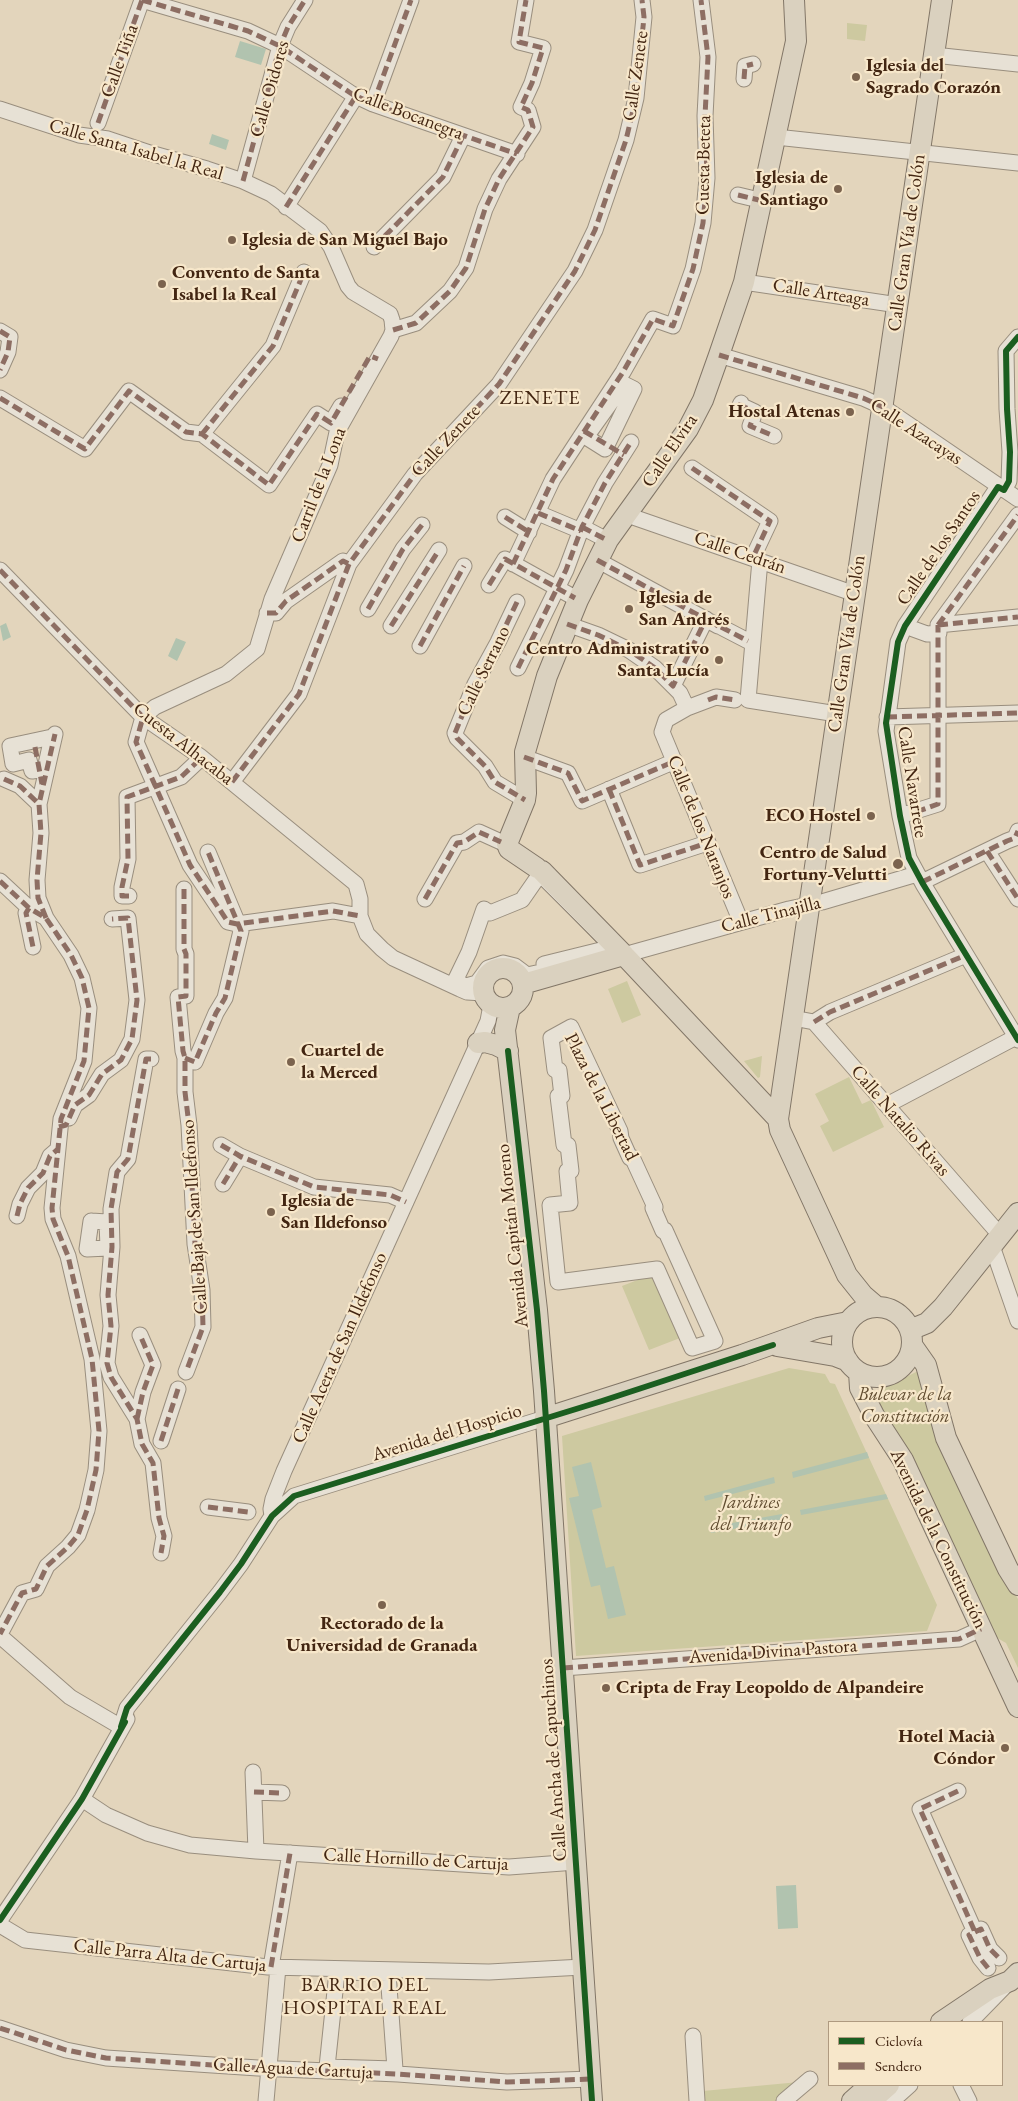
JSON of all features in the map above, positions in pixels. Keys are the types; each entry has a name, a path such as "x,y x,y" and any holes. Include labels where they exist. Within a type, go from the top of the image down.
{"main road":[{"name":"Calle Elvira","path":"618,951 540,869 509,849 507,838 526,793 524,757 547,676 568,624 608,540 626,512 688,429 703,400 719,355 744,282 776,137 796,41 794,0"},
{"name":"Calle Gran Vía de Colón","path":"847,1275 780,1130 778,1119 942,0"},
{"path":"523,984 618,951 778,1119"},
{"path":"500,967 509,968 515,972 523,984 520,999 488,999 485,978 491,971 500,967"},
{"name":"Avenida Capitán Moreno","path":"488,999 505,1030 508,1051 537,1310 546,1418"},
{"path":"478,1043 485,1042 508,1051"},
{"path":"847,1275 849,1320 842,1337 843,1349 854,1366 871,1376 887,1375 896,1371 906,1361 911,1338 943,1307 1018,1213"},
{"path":"847,1275 863,1295 877,1307"},
{"path":"849,1320 868,1308 877,1307 889,1309 901,1317 926,1365 946,1438 1008,1570 1018,1586"},
{"name":"Avenida del Hospicio","path":"546,1418 773,1345 818,1328 849,1320"},
{"name":"Avenida del Hospicio","path":"773,1345 835,1356 854,1366"},
{"name":"Avenida de la Constitución","path":"854,1366 860,1388 870,1409 903,1460 1018,1707"},
{"name":"Calle Ancha de Capuchinos","path":"546,1418 592,2101"},
{"path":"942,2021 990,1989 1014,1977"},
{"path":"852,2101 869,2086"},
{"path":"871,2101 888,2086"}],"street":[{"name":"Calle Bocanegra","path":"142,0 248,31 280,46 356,96 373,104 516,154"},
{"name":"Calle Tiña","path":"98,123 142,0"},
{"name":"Calle Oidores","path":"243,181 280,46 288,27 305,0"},
{"path":"373,104 411,0"},
{"path":"393,330 416,324 450,291 466,268 485,210 499,179 533,127 528,110 522,107 532,84 543,48 519,42 526,0"},
{"name":"Calle Zenete","path":"232,782 300,694 349,564 415,474 500,384 545,319 575,271 595,230 626,140 636,98 644,17 642,0"},
{"name":"Cuesta Beteta","path":"586,432 653,318 673,326 693,269 703,224 707,178 705,116 708,57 701,0"},
{"path":"934,55 1018,64"},
{"path":"744,79 745,66 753,64"},
{"path":"288,204 356,96"},
{"name":"Calle Santa Isabel la Real","path":"0,109 79,135 108,139 243,181 271,194 288,204 320,232 331,247 348,286 353,292 390,314 393,330"},
{"path":"374,247 444,177 464,136"},
{"path":"776,137 1018,163"},
{"path":"738,196 759,200"},
{"path":"0,398 85,449 130,391 186,432 203,435 272,346 304,272"},
{"name":"Calle Arteaga","path":"744,282 898,305"},
{"name":"Carril de la Lona","path":"143,717 155,707 193,691 237,667 257,649 267,613 330,465 337,432 393,330"},
{"path":"0,331 10,337 8,352 0,370"},
{"path":"1001,488 1008,481 1012,409 1006,351 1018,337"},
{"name":"Calle Azacayas","path":"719,355 863,398 883,407 1018,499"},
{"name":"Carril de la Lona","path":"203,435 269,485 317,414 331,423 370,356 378,359"},
{"path":"489,585 509,562 529,532 553,479 586,432 624,384 634,389 608,445"},
{"path":"741,403 740,405 755,412 750,426 774,436"},
{"path":"518,668 605,483 628,448 608,445 586,432"},
{"path":"692,468 770,521 758,556 748,700 837,714"},
{"name":"Calle de los Santos","path":"905,626 1001,488"},
{"name":"Calle Cedrán","path":"626,512 633,517 758,556 855,594"},
{"path":"538,513 605,539"},
{"path":"900,816 938,804 937,716 939,629 1018,515"},
{"path":"505,517 529,532"},
{"path":"368,609 403,549 422,525"},
{"path":"392,626 439,550"},
{"path":"597,560 748,640"},
{"path":"267,613 276,613 286,601 343,561 349,564"},
{"path":"509,562 575,598"},
{"path":"420,646 464,566"},
{"name":"Cuesta Alhacaba","path":"0,570 143,717 232,782 356,884 360,899 360,916"},
{"name":"Calle Serrano","path":"517,602 475,684 455,733 457,738 484,766 495,782 524,800"},
{"path":"905,626 927,634 939,629 1018,616"},
{"path":"568,624 598,635 629,650 655,668 680,693 687,708 716,697 735,700"},
{"path":"672,686 715,624"},
{"name":"Calle Navarrete","path":"905,626 898,642 886,731 909,858 1017,1038"},
{"name":"Calle de los Naranjos","path":"687,708 666,720 662,732 741,922"},
{"path":"887,717 1018,713"},
{"path":"143,717 136,742 190,865 228,922 238,924 335,911 360,916 367,934 393,958 488,999"},
{"path":"55,734 39,804 41,833 37,880 38,898 46,918 82,978 89,1008 84,1061 59,1127 52,1208 53,1219 68,1256 99,1358 137,1419 142,1444 153,1463 159,1518 164,1536 161,1553"},
{"path":"35,747 42,786"},
{"path":"524,757 568,774 582,801 674,761"},
{"path":"129,896 122,896 128,859 127,797 181,776 197,762"},
{"path":"4,779 20,786 39,804"},
{"path":"609,789 640,866 701,845"},
{"name":"Calle Tinajilla","path":"618,951 540,874 522,900 490,913 484,909 469,952 455,980 466,986 477,983 488,968 503,963 515,966 527,975 541,972 546,970 544,964 618,951 920,878 1015,838 1018,831"},
{"path":"425,898 457,843 464,842 480,832 502,842"},
{"path":"987,851 1018,899"},
{"path":"185,1058 195,1062 216,1013 225,998 241,931 208,852"},
{"path":"0,881 29,908 46,918"},
{"name":"Calle Baja de San Ildefonso","path":"184,889 186,996 178,996 182,1051 185,1058 185,1092 189,1125 195,1244 202,1290 203,1327 186,1372"},
{"path":"29,908 26,913 32,947"},
{"path":"59,1127 66,1124 75,1105 89,1095 102,1074 121,1060 132,1039 137,1000 128,918 112,919"},
{"path":"793,1018 814,1022 830,1012 966,954"},
{"name":"Calle Acera de San Ildefonso","path":"272,1516 273,1499 284,1471 488,1021 488,999"},
{"name":"Calle Natalio Rivas","path":"814,1022 887,1106 996,1240"},
{"name":"Plaza de la Libertad","path":"570,1027 620,1130 621,1138 655,1207 653,1208 669,1238 714,1342 692,1348 657,1269 558,1282 550,1205 570,1203 567,1171 571,1171 568,1145 564,1145 558,1096 562,1096 559,1070 555,1070 551,1038 570,1027"},
{"path":"887,1106 1017,1038"},
{"path":"121,1728 70,1697 0,1635 22,1594 36,1589 47,1566 68,1548 78,1535 87,1510 96,1470 99,1431 99,1358 111,1326 108,1295 112,1247 109,1215 120,1174 128,1159 146,1059 151,1059"},
{"path":"221,1145 240,1156 314,1187 390,1195 406,1202"},
{"path":"17,1216 20,1204 28,1188 43,1173 50,1156 58,1149"},
{"path":"223,1184 240,1156"},
{"path":"996,1240 1018,1321"},
{"path":"137,1419 143,1392 153,1365 140,1335"},
{"path":"161,1441 178,1389"},
{"name":"Avenida del Hospicio","path":"302,1494 546,1418"},
{"path":"0,1920 82,1800 121,1728 127,1708 238,1574 272,1526 299,1501 302,1494 289,1484 284,1471"},
{"name":"Calle Acera de San Ildefonso","path":"238,1574 272,1516 294,1496 302,1494"},
{"path":"208,1508 248,1512"},
{"name":"Avenida Divina Pastora","path":"563,1668 959,1639 981,1629"},
{"path":"253,1772 256,1851"},
{"path":"958,1791 920,1809 975,1932 981,1929 994,1963"},
{"path":"254,1792 282,1792"},
{"name":"Calle Hornillo de Cartuja","path":"82,1800 106,1815 147,1833 190,1845 509,1867 576,1862"},
{"path":"266,2101 275,1967 290,1853"},
{"name":"Calle Parra Alta de Cartuja","path":"0,1925 25,1940 275,1967 489,1972 583,1967"},
{"path":"391,1970 398,2074"},
{"path":"337,1972 388,1973 395,2069 327,2067 337,1972"},
{"path":"971,2021 1014,1977"},
{"name":"Calle Agua de Cartuja","path":"0,2028 66,2050 106,2058 507,2082 591,2078"},
{"path":"693,2036 698,2101"},
{"path":"784,2101 810,2079"},
{"path":"892,2101 909,2086"},
{"path":"961,2086 969,2101"}],"green space":[{"path":"847,23 867,25 865,41 847,39"},
{"path":"627,981 641,1015 622,1023 608,989"},
{"path":"762,1056 760,1077 758,1078 744,1061"},
{"path":"849,1077 862,1104 871,1100 884,1127 833,1152 820,1126 829,1121 815,1094"},
{"path":"653,1274 680,1338 649,1350 622,1286"},
{"name":"Jardines del Triunfo","path":"789,1368 825,1374 830,1383 835,1384 937,1605 927,1631 576,1656 562,1436"},
{"name":"Bulevar de la Constitución","path":"918,1371 1003,1574 1018,1599 1018,1668 1006,1643 992,1635 872,1394"},
{"path":"799,2082 779,2101 704,2101 703,2091"}],"shaded area":[{"path":"240,41 266,49 261,65 235,57"},
{"path":"212,134 229,140 226,150 209,144"},
{"path":"6,623 11,637 3,641 0,626"},
{"path":"176,638 186,642 177,661 168,656"},
{"path":"867,1452 869,1458 793,1478 792,1472"},
{"path":"591,1462 602,1507 592,1510 606,1568 614,1566 626,1615 608,1619 600,1585 591,1587 569,1498 579,1496 572,1467"},
{"path":"774,1477 775,1483 705,1501 704,1496"},
{"path":"886,1494 888,1499 801,1515 800,1510"},
{"path":"782,1514 783,1520 711,1533 710,1527"},
{"path":"796,1885 798,1928 778,1929 776,1886"}],"marked path":[{"path":"142,0 248,31 280,46 352,94 373,104 517,154"},
{"path":"98,123 142,0"},
{"path":"243,181 280,46 288,27 305,0"},
{"path":"373,104 411,0"},
{"path":"393,330 416,323 450,291 466,268 485,209 499,179 533,127 528,110 521,107 532,83 543,48 519,42 526,0"},
{"path":"232,782 299,694 349,564 415,474 499,384 575,271 595,230 626,140 636,98 644,17 642,0"},
{"path":"513,564 553,479 623,372 653,319 673,326 693,269 703,223 707,178 705,116 708,57 701,0"},
{"path":"744,79 745,66 753,64"},
{"path":"286,207 356,96"},
{"path":"374,247 443,177 463,136"},
{"path":"738,195 759,200"},
{"path":"202,434 273,346 304,272"},
{"path":"0,331 10,337 8,352 0,370"},
{"path":"719,355 863,398 883,407"},
{"path":"0,398 85,449 129,391 186,432 202,434 269,485 317,414 331,423 370,356 378,359"},
{"path":"741,403 740,405 755,412 750,426 774,436"},
{"path":"584,431 624,455"},
{"path":"518,668 566,570 582,527 605,483 631,442"},
{"path":"692,468 770,521 755,553"},
{"path":"538,513 581,531"},
{"path":"938,625 1018,515"},
{"path":"505,517 529,532"},
{"path":"368,609 403,549 422,525"},
{"path":"582,527 605,539"},
{"path":"391,626 439,550"},
{"path":"489,585 505,559 575,598"},
{"path":"597,560 718,626"},
{"path":"267,613 276,613 286,601 343,561 349,564"},
{"path":"420,646 464,566"},
{"path":"0,570 143,717 136,742 190,865 228,922 237,924 333,911 360,916"},
{"path":"517,602 475,684 455,733 457,738 485,766 495,782 525,800"},
{"path":"938,625 1018,617"},
{"path":"567,624 598,635 629,650 655,668 673,686 706,619"},
{"path":"916,812 938,804 938,625"},
{"path":"721,627 748,641"},
{"path":"708,700 716,697 735,700"},
{"path":"887,717 1018,713"},
{"path":"46,918 38,898 37,880 41,833 39,804 55,734"},
{"path":"35,747 42,784"},
{"path":"524,757 568,773 582,801 675,761"},
{"path":"129,896 122,896 128,859 127,797 181,777 197,762"},
{"path":"4,779 20,786 39,804"},
{"path":"609,789 640,865 701,845"},
{"path":"922,882 1015,838 1018,831"},
{"path":"425,899 457,843 464,842 479,832 501,842"},
{"path":"987,851 1018,899"},
{"path":"185,1058 195,1062 216,1013 225,998 241,931 208,852"},
{"path":"0,881 29,908 46,918 71,955 82,978 89,1008 84,1061 61,1119 52,1208 53,1219 68,1256 92,1359 99,1431 96,1470 87,1510 78,1535 47,1566 36,1589 22,1593 0,1634"},
{"path":"184,889 186,996 178,997 185,1058 185,1092 189,1125 195,1244 202,1290 203,1327 186,1372"},
{"path":"29,908 26,913 33,947"},
{"path":"59,1127 66,1125 75,1105 89,1095 102,1074 121,1060 132,1039 137,1000 128,918 112,919"},
{"path":"814,1022 830,1012 966,955"},
{"path":"151,1059 146,1059 128,1159 117,1172 111,1209 112,1247 108,1295 111,1326 107,1363 111,1377 137,1419 142,1444 153,1463 159,1518 164,1536 161,1553"},
{"path":"221,1145 240,1156 314,1187 390,1195 406,1202"},
{"path":"17,1216 20,1204 28,1188 43,1173 50,1156 58,1149"},
{"path":"223,1184 240,1156"},
{"path":"137,1419 143,1392 153,1365 140,1335"},
{"path":"161,1441 178,1389"},
{"path":"208,1507 248,1512"},
{"path":"563,1668 959,1639 981,1629"},
{"path":"958,1791 920,1809 975,1932"},
{"path":"254,1792 282,1793"},
{"path":"271,1967 290,1853"},
{"path":"988,1968 980,1958 969,1935 981,1929 990,1949 999,1958"},
{"path":"0,2028 66,2050 106,2058 507,2082 591,2079"}],"cycle path":[{"path":"1018,337 1006,351 1010,452 1009,481 1004,490 998,487 905,626 898,642 886,723 900,816 909,858 1018,1040"},
{"path":"508,1051 537,1310 544,1391 592,2101"},
{"path":"121,1727 127,1708 220,1592 241,1564 272,1516 294,1496 602,1401 773,1345"},
{"path":"0,1920 82,1799 125,1722"}],"place":[{"name":"Iglesia del Sagrado Corazón","path":"856,77"},
{"name":"Iglesia de Santiago","path":"838,189"},
{"name":"Iglesia de San Miguel Bajo","path":"232,240"},
{"name":"Convento de Santa Isabel la Real","path":"162,284"},
{"name":"Hostal Atenas","path":"850,412"},
{"name":"Iglesia de San Andrés","path":"629,609"},
{"name":"Centro Administrativo Santa Lucía","path":"719,660"},
{"name":"ECO Hostel","path":"871,816"},
{"name":"Centro de Salud Fortuny-Velutti","path":"898,864"},
{"name":"Cuartel de la Merced","path":"291,1062"},
{"name":"Iglesia de San Ildefonso","path":"271,1212"},
{"name":"Rectorado de la Universidad de Granada","path":"382,1605"},
{"name":"Cripta de Fray Leopoldo de Alpandeire","path":"606,1688"},
{"name":"Hotel Macià Cóndor","path":"1005,1748"}],"district":[{"name":"ZENETE","path":"540,399"},
{"name":"BARRIO DEL HOSPITAL REAL","path":"365,1998"}]}
